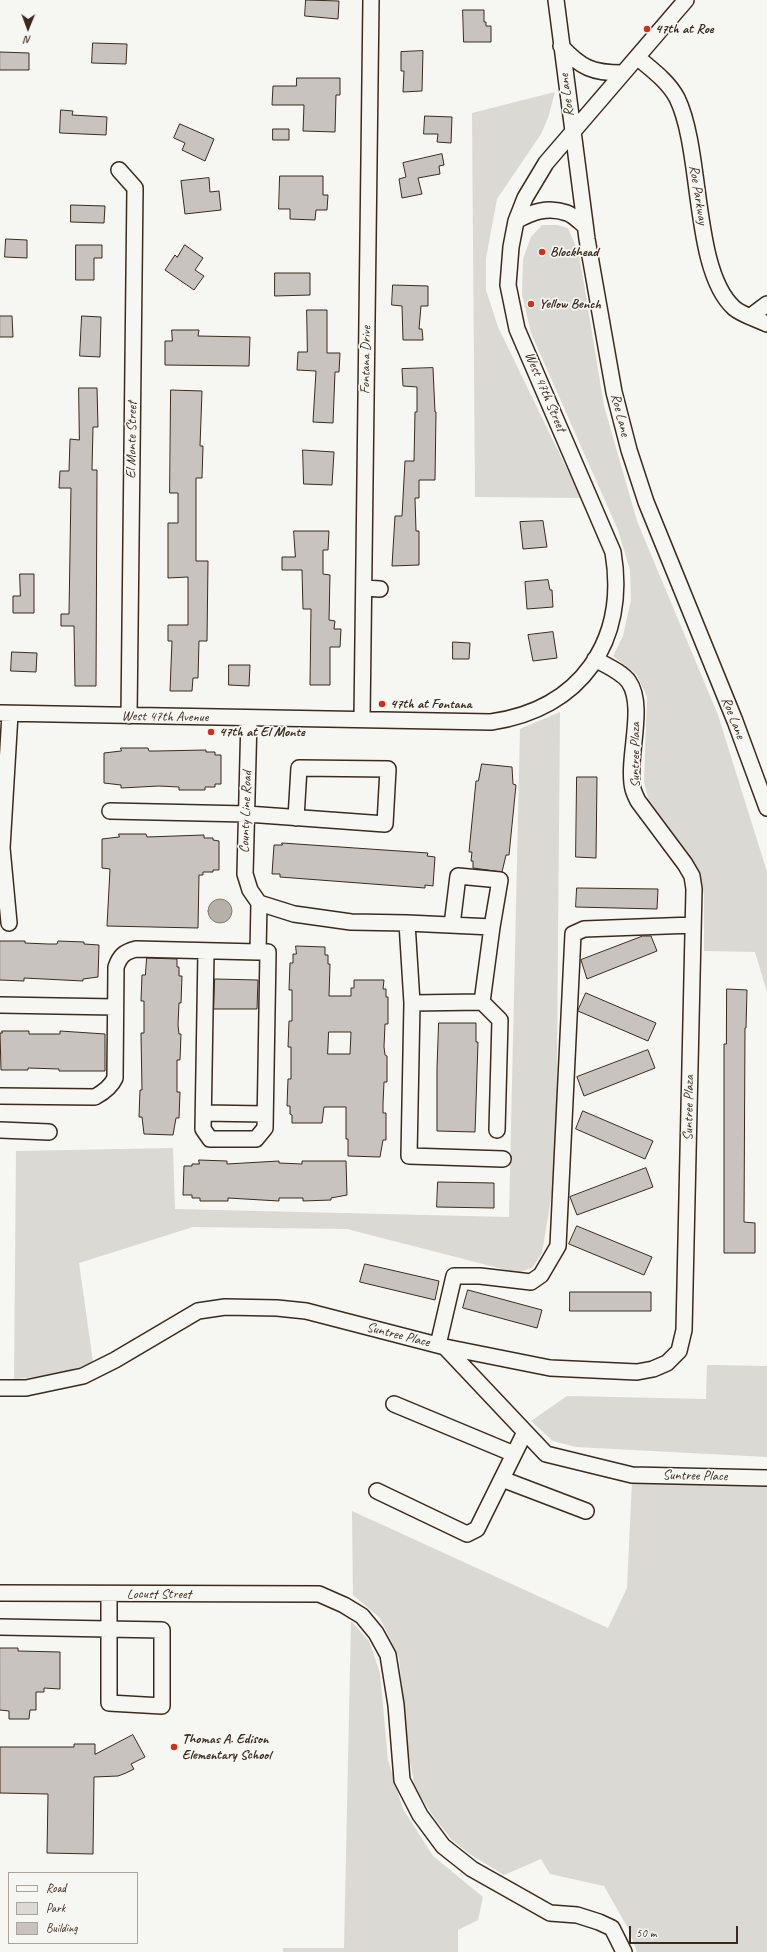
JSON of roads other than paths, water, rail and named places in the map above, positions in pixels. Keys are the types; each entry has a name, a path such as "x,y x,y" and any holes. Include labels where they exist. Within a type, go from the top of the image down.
{"street":[{"name":"Fontana Drive","path":"362,719 371,0"},
{"name":"Roe Lane","path":"556,0 585,226 614,392 629,450 646,502 735,722 767,808"},
{"name":"West 47th Street","path":"596,659 606,639 616,597 613,552 517,329 508,285 511,248 516,221 525,198 546,163 686,0"},
{"path":"561,46 581,65 594,71 622,73"},
{"name":"Roe Parkway","path":"636,57 663,79 677,98 686,126 706,248 715,278 724,296 735,308 767,324"},
{"name":"El Monte Street","path":"119,170 135,188 129,716"},
{"path":"516,221 533,212 548,210 568,213 585,226"},
{"path":"751,316 767,304"},
{"path":"364,588 380,589"},
{"name":"West 47th Avenue","path":"5,714 491,722 514,718 535,711 570,689 596,659"},
{"name":"Suntree Plaza","path":"442,1346 550,1368 637,1372 653,1369 667,1363 679,1351 684,1330 694,889 692,876 685,864 638,801 633,790 632,770 635,712 632,692 628,682 596,659"},
{"path":"5,714 2,848 9,923"},
{"name":"County Line Road","path":"249,718 245,874 250,890 259,903"},
{"path":"110,811 247,814 296,818 385,824 388,769 299,768 296,818"},
{"path":"452,925 458,876 500,880 482,1002"},
{"path":"258,952 259,903 294,914 351,922 492,927"},
{"path":"407,923 412,1003 409,1156 503,1158"},
{"path":"442,1346 454,1276 480,1276 531,1282 541,1275 558,1246 573,934 584,929 693,925"},
{"path":"0,1096 95,1097 112,1086 115,1078 116,967 119,958 126,951 136,949 268,952 265,1128 256,1140 210,1139 203,1129 206,951"},
{"path":"412,1003 482,1002 500,1020 497,1130"},
{"path":"0,1005 115,1007"},
{"path":"204,1113 265,1114"},
{"path":"0,1130 49,1132"},
{"name":"Suntree Place","path":"0,1388 26,1388 83,1376 115,1360 198,1311 225,1307 277,1308 306,1311 442,1346 546,1454 632,1475 767,1478"},
{"path":"394,1404 514,1454"},
{"path":"377,1491 467,1534 477,1529 525,1432"},
{"path":"502,1479 586,1511"},
{"name":"Locust Street","path":"0,1593 319,1594 344,1605 362,1616 376,1633 388,1655 396,1705 402,1780 420,1815 443,1846 472,1869 550,1913 577,1915 612,1928 624,1952"},
{"path":"0,1627 110,1628 162,1630 162,1706 109,1703 110,1628 109,1594"}],"place":[{"name":"47th at Roe","path":"647,29"},
{"name":"Blockhead","path":"542,252"},
{"name":"Yellow Bench","path":"531,304"},
{"name":"47th at Fontana","path":"382,704"},
{"name":"47th at El Monte","path":"211,732"},
{"name":"Thomas A. Edison Elementary School","path":"174,1747"}]}
